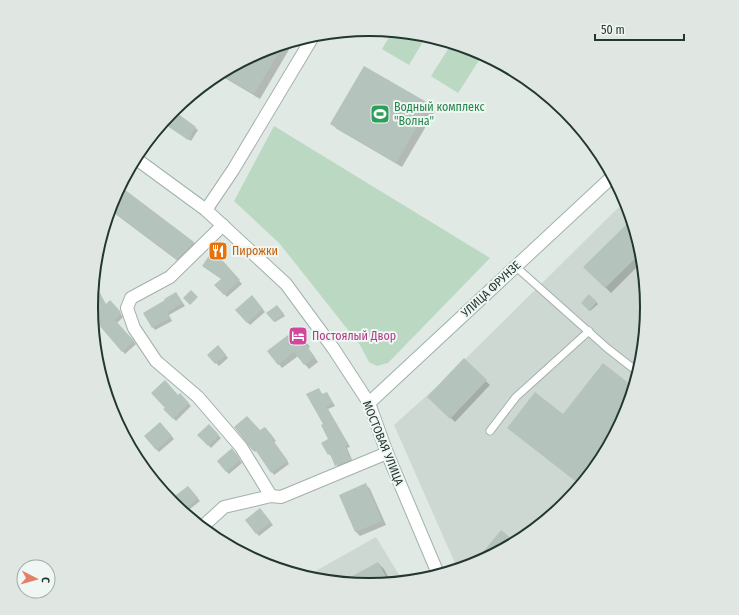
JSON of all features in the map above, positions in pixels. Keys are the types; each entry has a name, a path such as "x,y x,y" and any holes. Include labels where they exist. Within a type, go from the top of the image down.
{"street":[{"path":"206,210 233,170 309,43"},
{"name":"МОСТОВАЯ УЛИЦА","path":"141,162 206,210 286,284 333,348 369,404 386,453 437,571"},
{"name":"УЛИЦА ФРУНЗЕ","path":"369,404 609,180"},
{"path":"223,225 170,277 131,298 127,308 134,328 156,361 198,397 241,447 271,496"},
{"path":"205,524 224,507 271,496 281,497 386,453"}],"lane":[{"path":"515,266 634,369"},
{"path":"490,431 516,397 589,331"}],"shaded area":[{"path":"621,205 627,220 636,255 639,272 641,308 639,343 632,378 627,395 613,428 585,473 574,487 549,512 505,543 456,565 394,425 443,381"},
{"path":"376,537 400,577 370,579 334,577 312,573"}],"green space":[{"path":"389,37 423,41 409,65 382,49"},
{"path":"449,48 479,60 458,93 431,76"},
{"path":"274,126 490,258 388,363 377,366 369,362 360,345 280,244 234,201"}],"building":[{"path":"280,51 254,94 225,78 249,64"},
{"name":"Водный комплекс \"Волна\"","path":"364,66 430,104 396,163 330,124"},
{"path":"179,115 196,127 188,140 167,126"},
{"path":"125,190 194,242 177,260 115,213"},
{"path":"628,223 636,257 605,288 583,267"},
{"path":"211,253 223,261 240,280 224,295 214,285 221,279 202,266"},
{"path":"191,290 198,297 190,305 183,298"},
{"path":"99,291 106,304 110,300 120,311 121,314 115,320 134,341 122,352 99,325"},
{"path":"176,292 183,303 167,312 170,318 152,328 143,313"},
{"path":"589,294 597,302 589,311 581,303"},
{"path":"252,295 263,309 247,323 235,310"},
{"path":"277,305 284,314 274,322 266,313"},
{"path":"296,329 307,342 305,344 315,357 304,365 294,352 278,365 267,351"},
{"path":"218,345 226,355 215,364 207,355"},
{"path":"464,358 487,380 450,419 427,397"},
{"path":"603,363 630,384 613,428 605,443 578,483 507,428 535,392 563,414"},
{"path":"165,380 178,395 180,393 189,403 173,419 151,393"},
{"path":"319,388 322,394 327,392 333,403 326,407 348,444 345,446 351,460 335,466 330,454 328,455 321,443 328,439 321,425 323,424 306,394"},
{"path":"247,416 260,430 265,427 274,438 272,439 288,461 271,473 254,448 252,450 234,427"},
{"path":"160,422 172,436 156,450 144,436"},
{"path":"209,424 219,435 208,446 197,435"},
{"path":"232,448 240,460 226,472 217,461"},
{"path":"366,483 382,521 355,532 339,495"},
{"path":"188,486 198,498 186,508 175,496"},
{"path":"260,508 271,522 256,534 245,520"},
{"path":"501,530 512,539 490,551 481,555"},
{"path":"378,562 387,578 370,579 349,578"}],"place":[{"name":"Водный комплекс \"Волна\"","path":"380,114"},
{"name":"Пирожки","path":"218,251"},
{"name":"Постоялый Двор","path":"298,336"}]}
